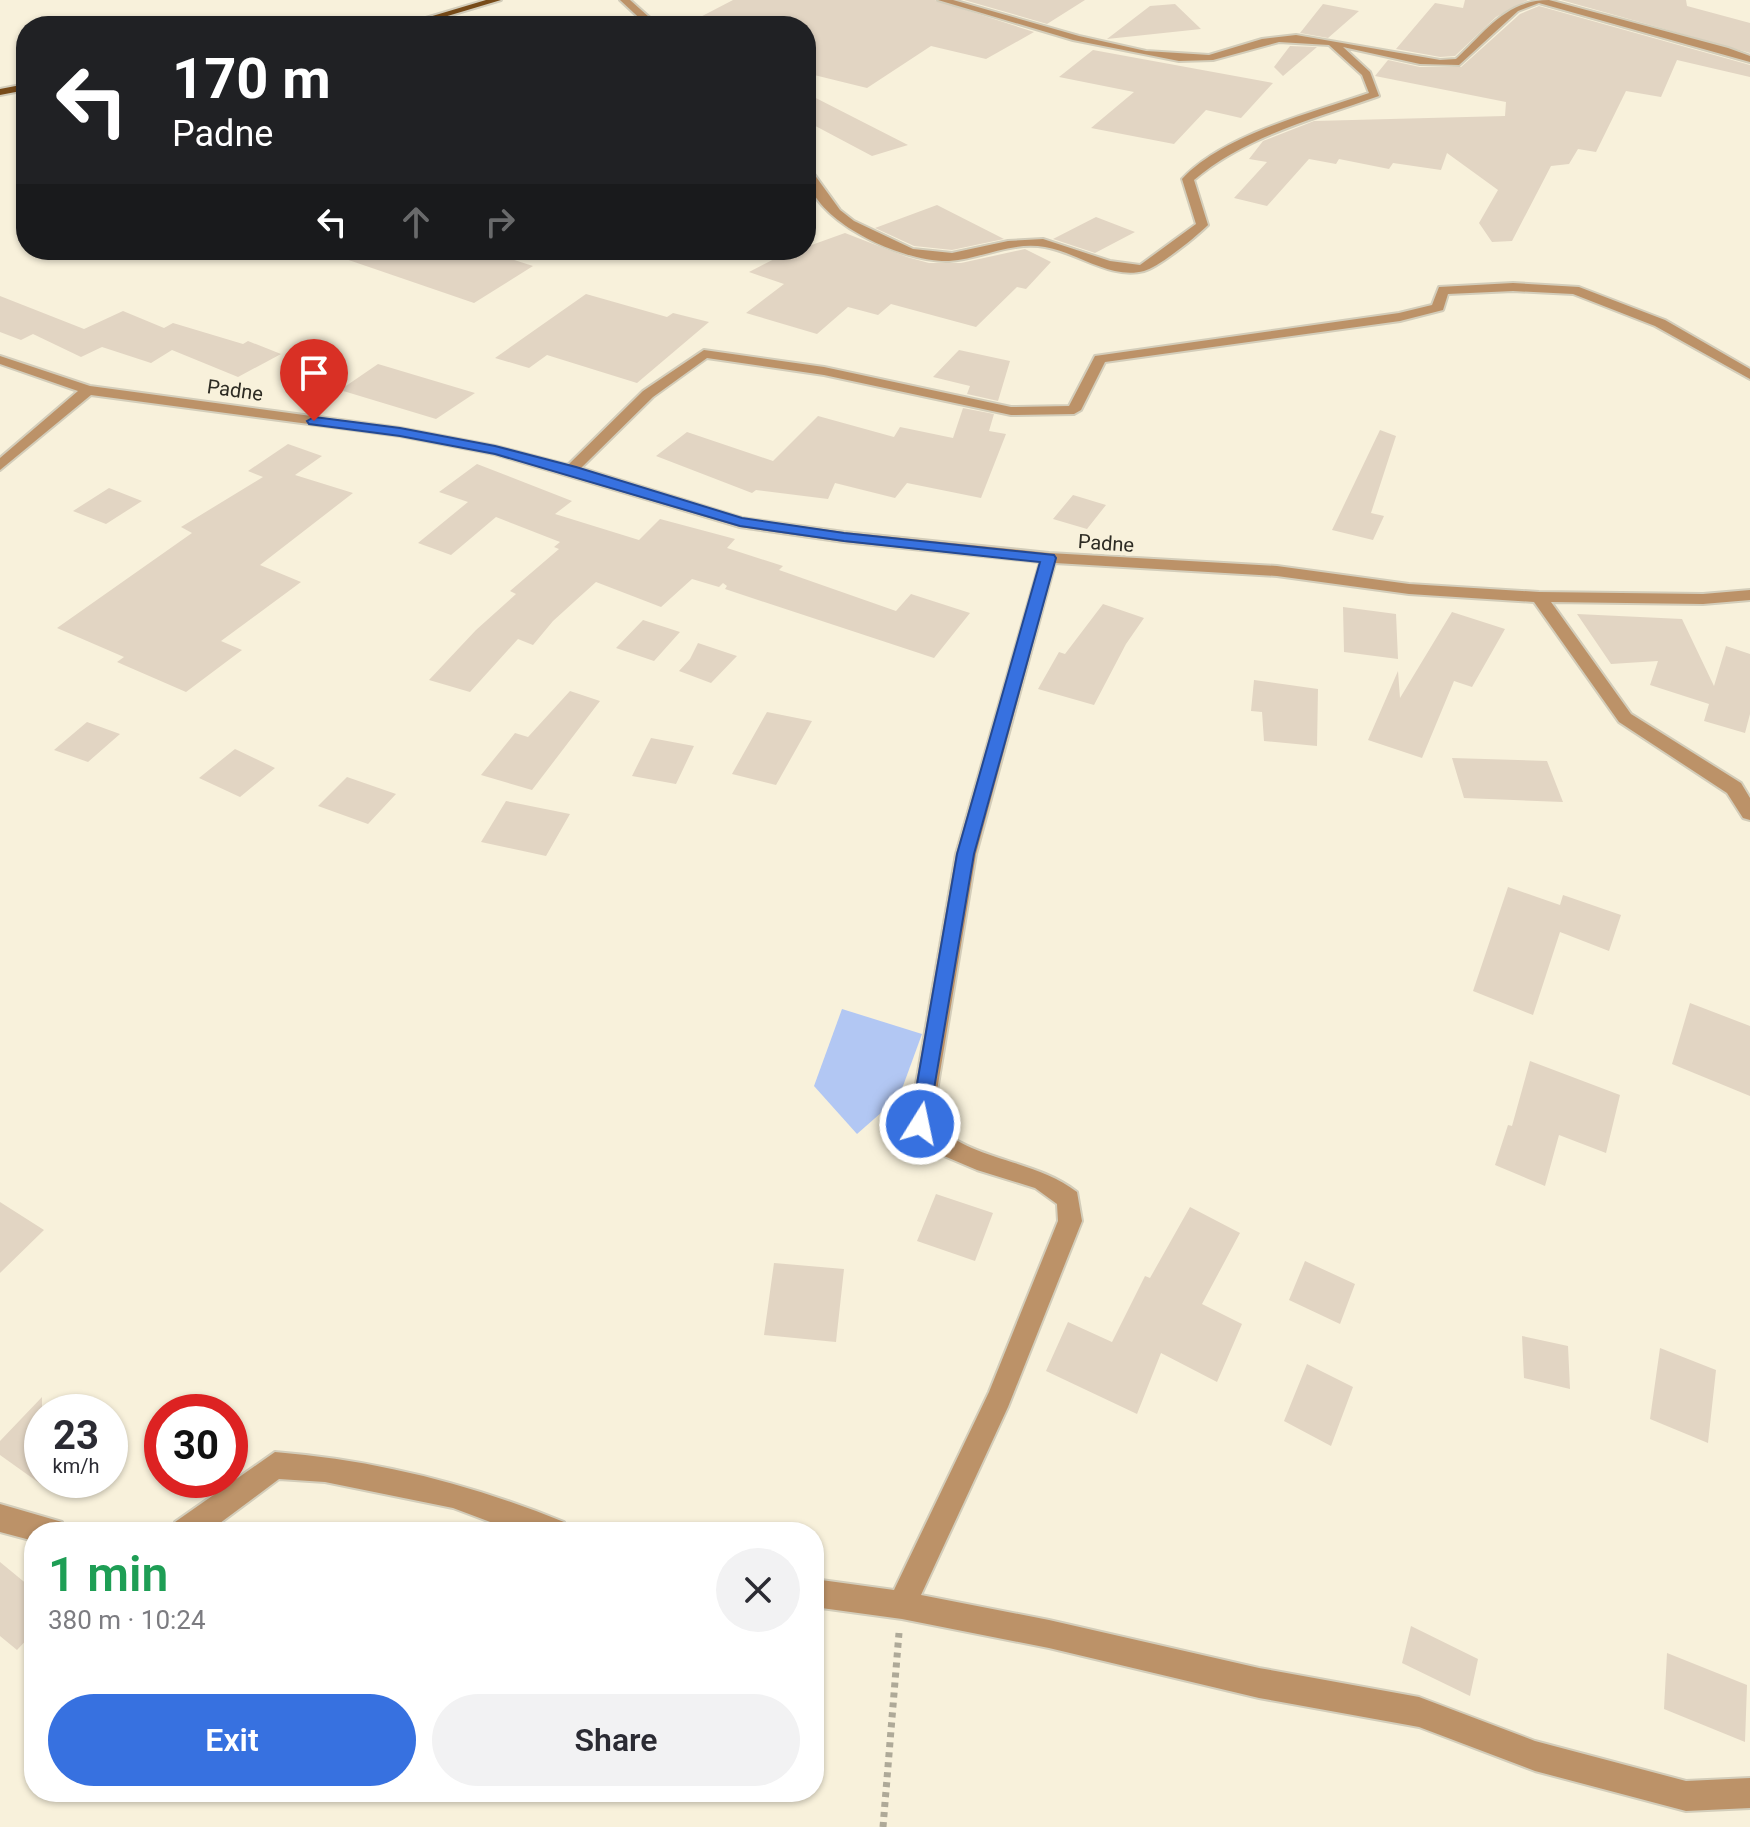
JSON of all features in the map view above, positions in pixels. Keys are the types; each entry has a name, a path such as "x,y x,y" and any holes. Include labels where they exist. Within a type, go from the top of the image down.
{"main road":[{"path":"439,16 496,0"}],"street":[{"path":"625,0 643,16"},
{"path":"943,0 1111,45 1174,57 1210,58 1240,47 1299,38 1424,61 1459,62 1515,9 1539,0 1566,10 1690,39 1750,59"},
{"path":"816,183 836,214 862,232 927,257 952,257 1034,243 1087,258 1143,268 1202,225 1188,179 1201,165 1297,123 1375,94 1366,74 1333,44"},
{"path":"571,470 648,394 704,354 838,374 1011,411 1074,410 1100,359 1400,317 1438,307 1443,290 1513,287 1575,290 1660,323 1750,375"},
{"name":"Padne","path":"0,360 88,390 400,432 495,450 740,522 844,537 1049,558 1277,571 1409,589 1539,597 1703,599 1750,595"},
{"path":"0,466 88,390"},
{"path":"902,1605 999,1398 1070,1221 1069,1199 1046,1182 955,1152 930,1137 920,1124 966,854 1049,558"},
{"path":"1539,597 1625,718 1734,788 1750,813"},
{"path":"198,1522 275,1465 325,1469 453,1495 527,1522"},
{"path":"0,1518 24,1524"},
{"path":"824,1594 902,1605 1049,1634 1259,1683 1419,1712 1535,1756 1686,1796 1750,1793"}],"path":[{"path":"883,1827 902,1605"}],"water":[{"path":"842,1009 922,1034 899,1097 857,1134 814,1086"}],"building":[{"path":"733,0 935,0 1034,32 986,59 931,46 867,88 816,75 816,16 702,16"},
{"path":"964,0 1085,0 1047,24"},
{"path":"1465,0 1528,0 1496,17 1455,56 1440,57 1396,49 1435,3 1463,8"},
{"path":"1561,0 1686,0 1687,6 1750,23 1750,53"},
{"path":"1175,4 1201,29 1107,39 1150,6"},
{"path":"1323,4 1359,11 1328,38 1300,33"},
{"path":"1539,6 1750,65 1750,77 1677,60 1661,97 1626,91 1596,152 1578,149 1569,164 1551,166 1512,241 1492,242 1479,223 1498,190 1447,153 1441,170 1393,163 1389,169 1339,159 1336,164 1309,159 1267,206 1234,198 1267,162 1249,159 1263,141 1314,121 1505,116 1506,102 1375,76 1388,60 1420,67 1461,67 1520,14"},
{"path":"1290,46 1317,47 1283,76 1274,67"},
{"path":"1093,50 1273,83 1241,118 1206,110 1174,144 1091,128 1134,92 1059,77"},
{"path":"816,98 908,145 872,156 816,126"},
{"path":"937,205 1004,239 952,250 914,246 875,228"},
{"path":"1096,217 1135,232 1095,253 1053,239"},
{"path":"845,233 929,263 961,263 1025,249 1051,262 1026,289 1017,287 976,327 891,304 878,315 848,307 817,334 746,313 784,284 749,272 772,260 816,260 816,243"},
{"path":"349,260 514,260 533,266 474,303"},
{"path":"586,294 667,317 673,313 709,322 637,383 547,355 529,368 495,358"},
{"path":"0,296 84,329 123,311 164,328 173,323 243,344 248,341 281,354 238,377 172,350 151,363 102,347 81,357 33,334 21,340 0,332"},
{"path":"959,350 1010,361 998,401 967,394 970,386 933,377"},
{"path":"378,364 475,393 436,419 340,390"},
{"path":"963,408 994,414 989,431 1006,434 981,498 907,483 895,498 835,483 828,499 756,490 752,493 656,456 687,432 773,461 818,416 894,437 900,427 953,438"},
{"path":"1380,430 1396,436 1371,513 1384,516 1373,540 1332,530"},
{"path":"288,444 322,456 295,475 353,493 260,565 301,582 221,641 242,650 186,692 117,662 124,657 57,628 192,533 181,527 263,477 248,471"},
{"path":"477,464 572,501 555,514 639,540 660,519 735,539 727,548 783,566 779,570 896,611 911,594 970,613 934,658 725,589 727,586 723,583 719,587 692,579 661,607 596,582 553,621 533,645 518,639 470,692 429,680 476,630 516,594 510,591 559,549 554,547 560,542 496,517 451,555 418,543 468,502 439,492"},
{"path":"109,488 142,501 106,524 73,511"},
{"path":"1073,495 1106,505 1087,529 1053,519"},
{"path":"1103,604 1144,618 1126,644 1094,705 1038,689 1059,652 1065,654"},
{"path":"1343,607 1396,614 1398,659 1344,652"},
{"path":"1452,612 1505,629 1472,687 1454,681 1422,758 1368,740 1398,671 1400,698"},
{"path":"1577,614 1682,619 1714,686 1726,646 1750,654 1750,714 1745,733 1704,721 1709,704 1650,685 1658,661 1611,664"},
{"path":"643,620 680,632 654,661 616,648"},
{"path":"698,643 737,656 711,683 679,671"},
{"path":"1254,680 1318,689 1317,746 1264,741 1262,712 1251,711"},
{"path":"570,691 600,701 532,790 481,775 515,733 528,737"},
{"path":"767,712 812,721 776,785 732,774"},
{"path":"87,722 120,734 88,762 54,750"},
{"path":"651,738 694,746 676,784 632,776"},
{"path":"235,749 275,768 240,797 199,778"},
{"path":"1452,758 1547,761 1563,802 1464,798"},
{"path":"347,777 396,794 368,824 318,806"},
{"path":"506,801 570,814 546,856 481,842"},
{"path":"1508,887 1560,905 1563,895 1621,915 1609,951 1560,932 1533,1015 1473,991"},
{"path":"1690,1003 1750,1026 1750,1096 1672,1064"},
{"path":"1530,1061 1620,1095 1606,1153 1559,1135 1545,1186 1495,1165 1508,1125 1512,1126"},
{"path":"936,1194 993,1213 975,1261 917,1241"},
{"path":"0,1202 44,1230 0,1273"},
{"path":"1190,1207 1240,1233 1202,1304 1242,1324 1217,1382 1161,1353 1137,1414 1046,1371 1068,1322 1112,1342 1145,1276 1150,1278"},
{"path":"1305,1261 1355,1284 1340,1324 1289,1300"},
{"path":"774,1263 844,1269 836,1342 764,1335"},
{"path":"1522,1336 1568,1346 1570,1389 1524,1378"},
{"path":"1660,1348 1716,1370 1708,1443 1650,1419"},
{"path":"1307,1364 1353,1387 1331,1446 1284,1421"},
{"path":"24,1416 24,1472 0,1455 0,1441"},
{"path":"0,1562 24,1582 24,1643 17,1650 0,1636"},
{"path":"1411,1626 1478,1659 1470,1696 1402,1663"},
{"path":"1667,1653 1747,1685 1745,1742 1664,1709"}],"route":[{"path":"314,421 400,432 495,450 740,522 844,537 1049,558 966,854 920,1124"}]}
